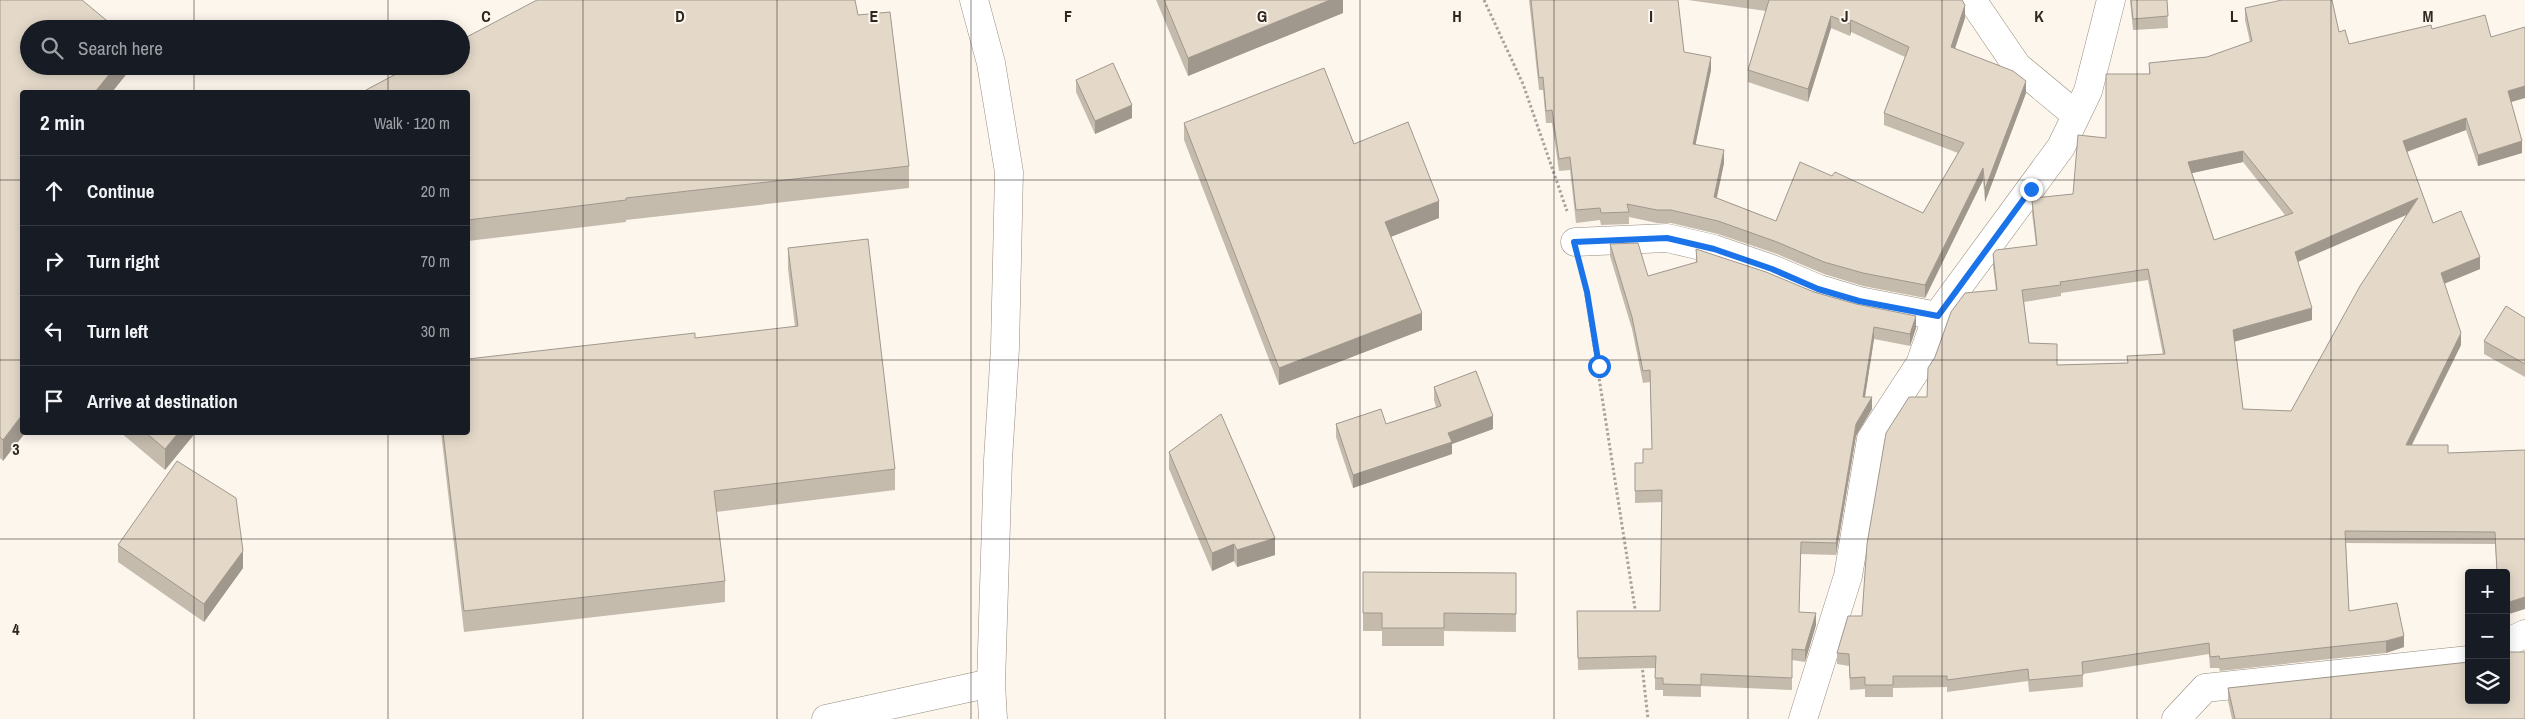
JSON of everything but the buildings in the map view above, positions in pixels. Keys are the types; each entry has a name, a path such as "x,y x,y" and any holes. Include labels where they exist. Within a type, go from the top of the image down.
{"street":[{"path":"974,0 991,63 1009,172 1005,348 998,460 991,683 993,719"},
{"path":"1972,0 2017,66 2076,115"},
{"path":"1803,719 1848,576 1871,439 1920,364 1938,316 2061,148 2088,91 2111,0"},
{"path":"1574,242 1667,238 1714,249 1772,269 1818,289 1859,301 1938,316"},
{"path":"2510,640 2525,634"},
{"path":"2176,719 2205,688 2465,660"},
{"path":"826,719 991,683"}],"path":[{"path":"1484,0 1523,84 1563,197 1589,302 1637,623"},
{"path":"1642,662 1648,719"}],"route":[{"path":"1599,366 1587,292 1574,242 1667,238 1714,249 1772,269 1818,289 1859,301 1938,316 2031,189"}]}
